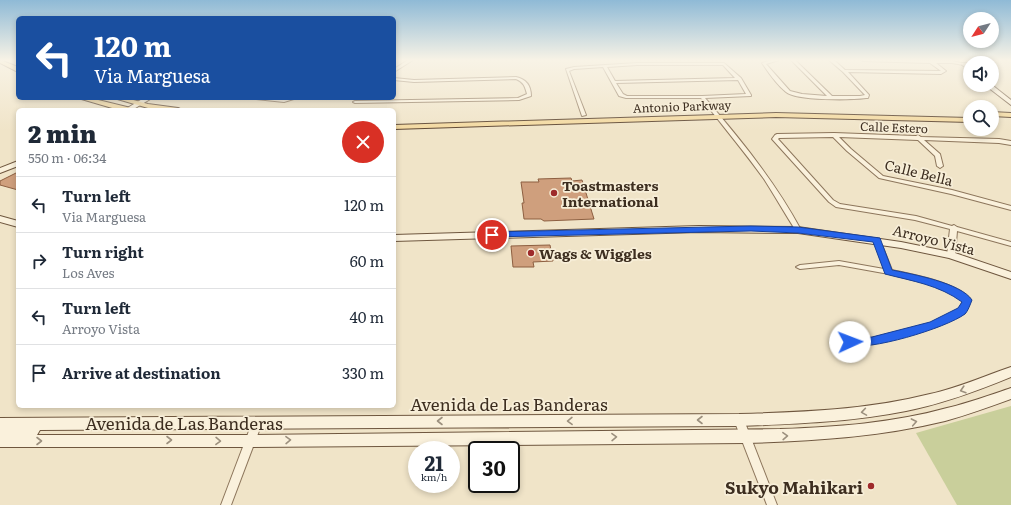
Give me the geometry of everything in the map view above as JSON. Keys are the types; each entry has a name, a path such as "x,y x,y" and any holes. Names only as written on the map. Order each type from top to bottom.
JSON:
{"main road":[{"path":"999,88 1011,95"},
{"path":"997,92 1011,103"},
{"path":"87,100 118,108"},
{"path":"125,100 165,108"},
{"path":"140,104 146,100"},
{"path":"131,108 152,100"},
{"path":"92,102 94,106 98,108"},
{"name":"Antonio Parkway","path":"396,127 828,109 963,113"},
{"name":"Antonio Parkway","path":"396,120 584,115 716,114 963,120"},
{"path":"999,114 1011,115"},
{"path":"999,120 1011,121"},
{"path":"0,163 16,157"},
{"path":"0,171 16,164"},
{"path":"0,219 16,223"},
{"name":"Arroyo Vista","path":"396,238 699,229 798,230 877,240 950,255 1011,276"},
{"name":"Avenida de Las Banderas","path":"0,424 739,420 810,418 845,415 930,400 979,385 1011,372"},
{"name":"Avenida de Las Banderas","path":"0,441 249,441 746,437 820,435 857,432 946,415 1011,393"},
{"path":"0,431 43,429 58,424"}],"street":[{"path":"355,102 519,99 529,95 525,84"},
{"path":"572,84 584,115"},
{"path":"615,84 621,95 626,98 702,97 749,94 742,84"},
{"path":"781,84 788,92 795,95 866,97 867,95 856,84"},
{"path":"817,84 830,97"},
{"path":"702,97 770,182 786,206 798,230"},
{"path":"275,100 287,100"},
{"name":"Calle Estero","path":"954,228 903,216 838,206 831,201 775,138 777,136 834,135 918,137 999,141 1011,143"},
{"name":"Calle Bella","path":"834,135 881,177 952,192 1011,208"},
{"path":"918,137 938,155 940,166"},
{"path":"950,255 954,228 1011,244"},
{"path":"877,240 888,272"},
{"path":"800,267 839,263 888,272 931,282 954,291 967,300 962,311 933,326 872,342 850,342"},
{"path":"739,420 772,505"},
{"path":"226,505 257,423"}],"green space":[{"path":"1011,406 1011,505 957,505 916,433"}],"building":[{"path":"16,173 16,189 0,185 0,181"},
{"name":"Toastmasters International","path":"571,178 572,181 582,180 594,219 544,221 541,219 524,219 522,203 524,203 521,182 539,182 538,179"},
{"name":"Wags & Wiggles","path":"550,245 553,261 533,262 534,267 513,267 511,246"}],"place":[{"name":"Toastmasters International","path":"554,193"},
{"name":"Wags & Wiggles","path":"531,253"},
{"name":"Sukyo Mahikari","path":"871,486"}],"route":[{"path":"492,235 751,228 798,230 877,240 888,272 931,282 954,291 967,300 962,311 933,326 872,342 850,342"}]}
